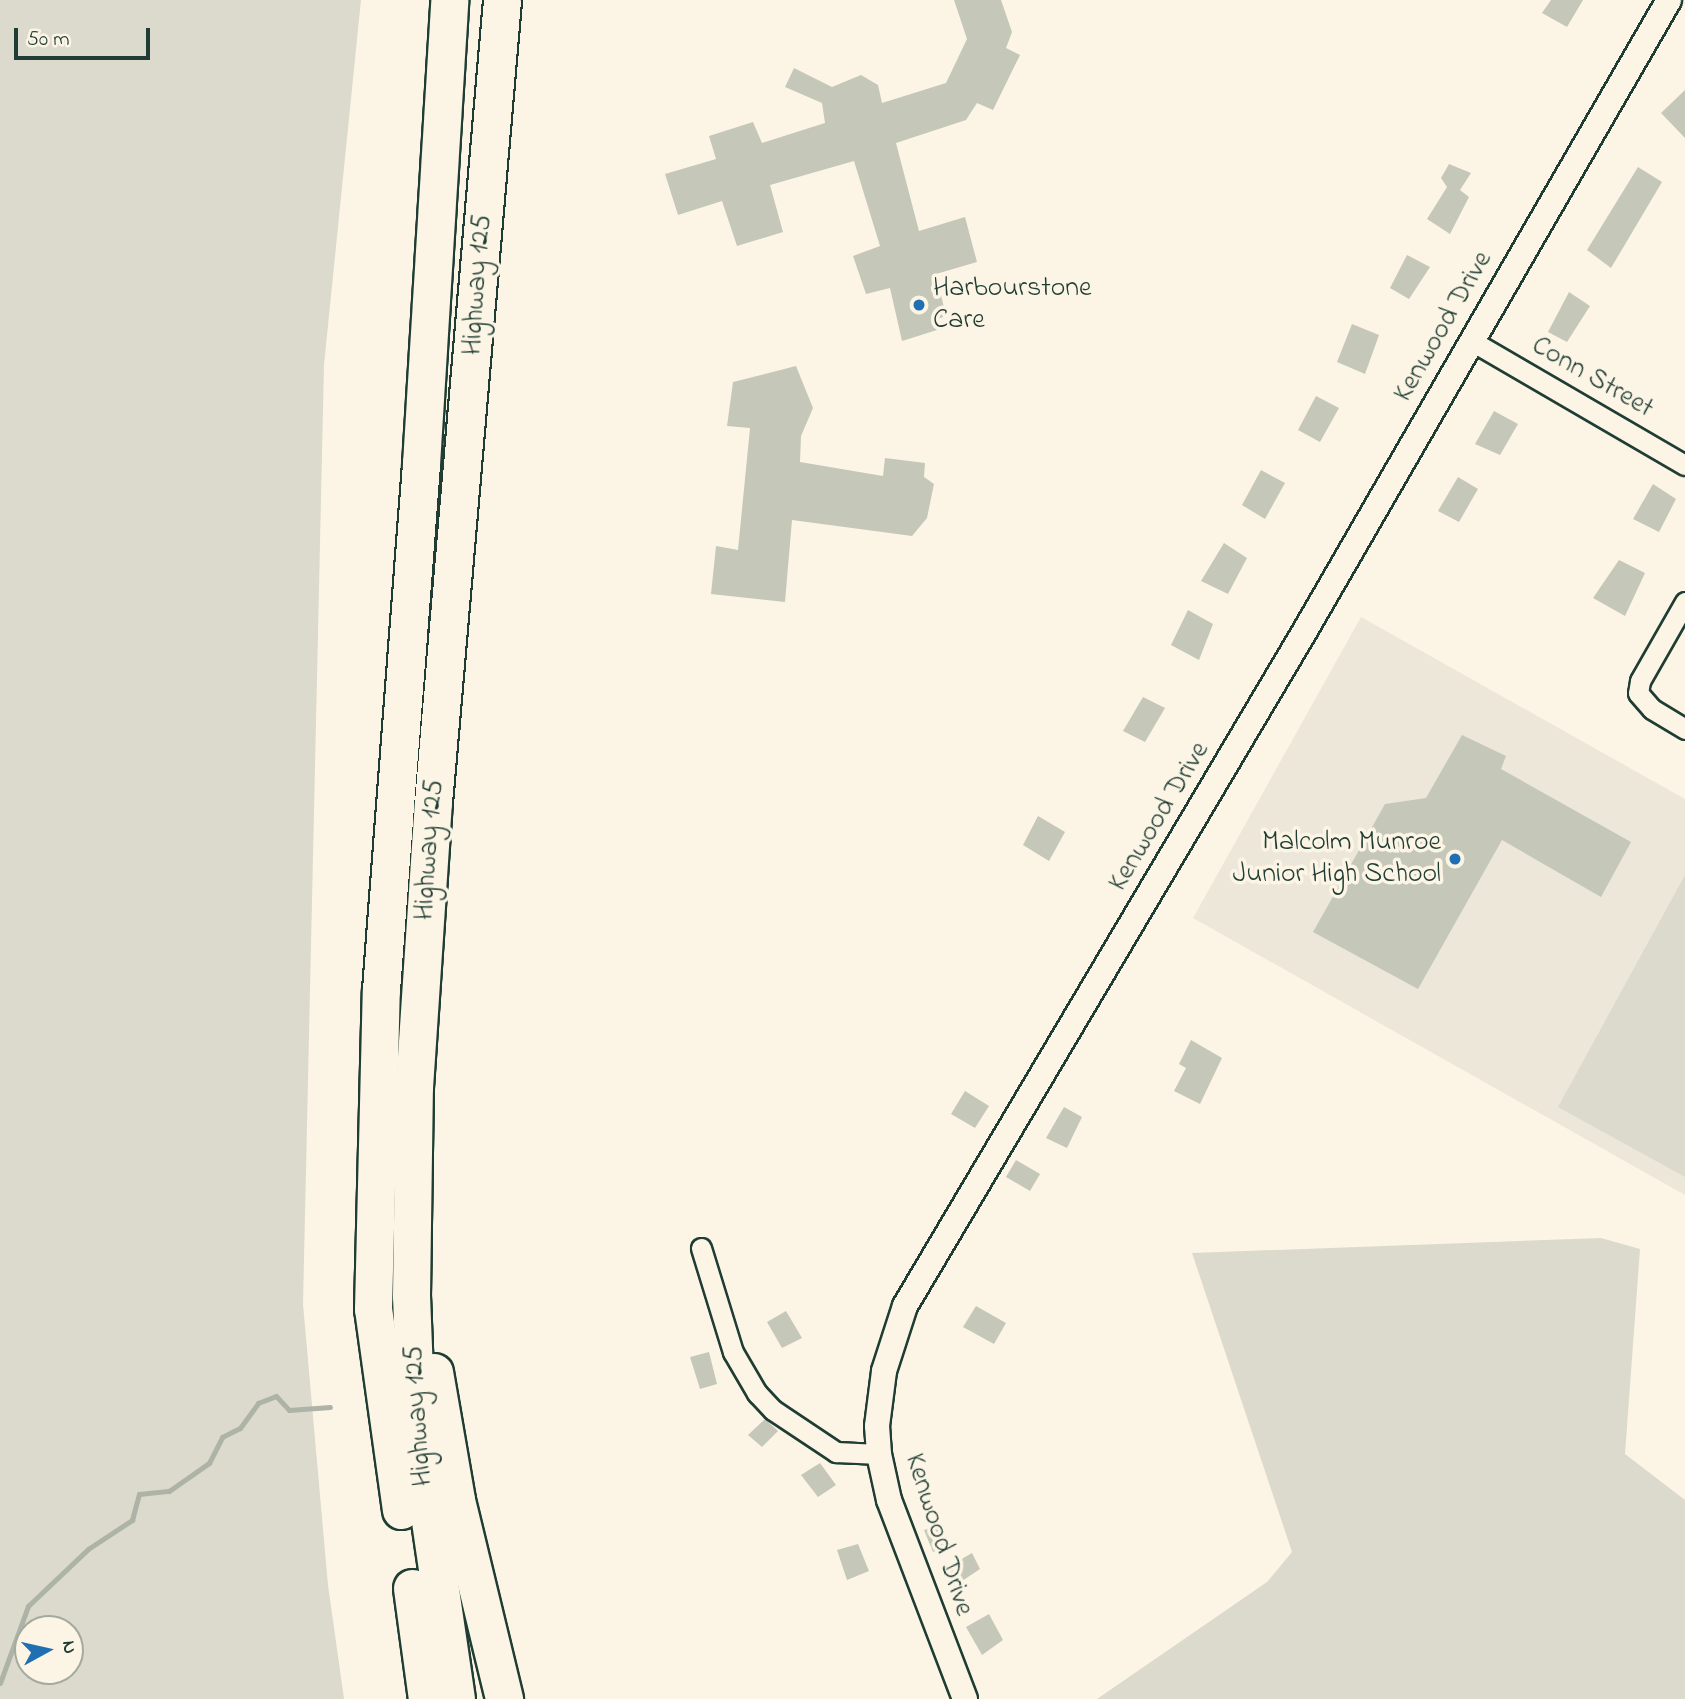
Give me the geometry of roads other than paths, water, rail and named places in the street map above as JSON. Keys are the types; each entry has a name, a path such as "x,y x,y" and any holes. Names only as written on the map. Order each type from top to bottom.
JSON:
{"highway":[{"name":"Highway 125","path":"427,1699 373,1309 385,913 421,464 449,0"},
{"name":"Highway 125","path":"456,1699 416,1425 411,1296 414,1087 433,802 502,0"},
{"path":"414,1087 437,1394 469,1562 504,1699"}],"street":[{"name":"Kenwood Drive","path":"965,1699 889,1500 879,1454 879,1399 905,1306 1292,652 1668,0"},
{"name":"Conn Street","path":"1471,340 1685,465"},
{"path":"1685,602 1640,681 1640,700 1685,729"},
{"path":"701,1248 733,1352 757,1393 773,1410 836,1452 879,1454"}],"waterway":[{"path":"0,1683 28,1606 88,1549 132,1520 139,1494 169,1491 209,1463 222,1437 240,1428 258,1403 276,1396 289,1410 330,1407"}],"place":[{"name":"Harbourstone Care","path":"919,305"},
{"name":"Malcolm Munroe Junior High School","path":"1455,859"}]}
